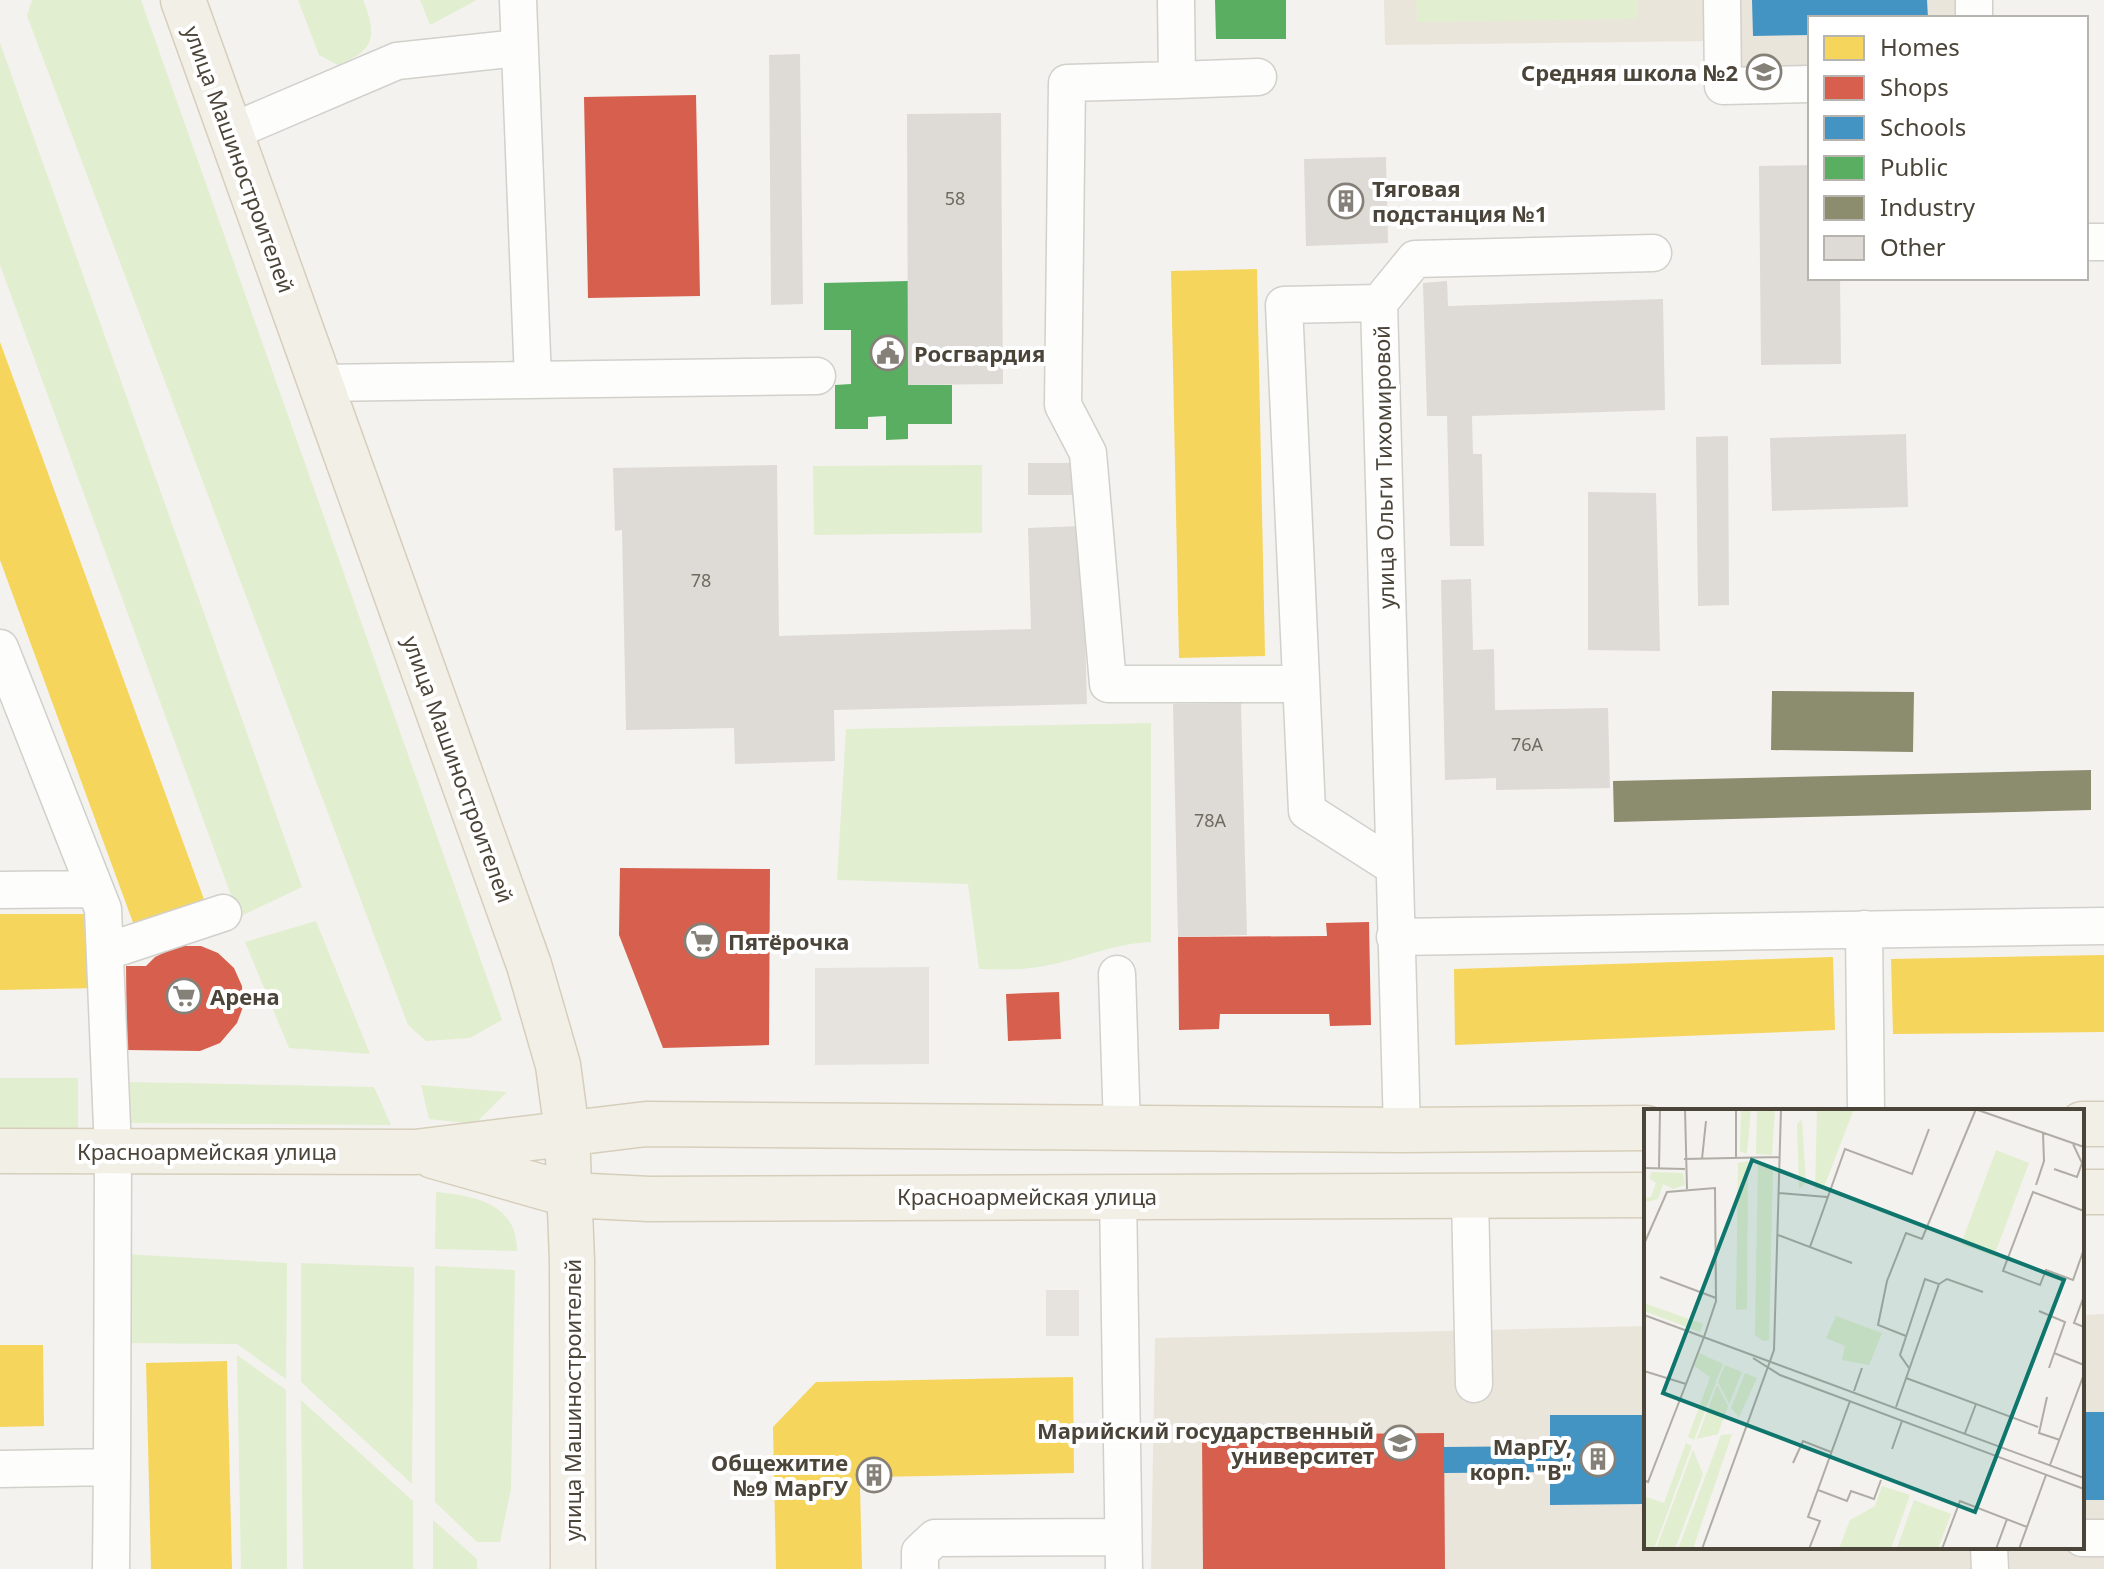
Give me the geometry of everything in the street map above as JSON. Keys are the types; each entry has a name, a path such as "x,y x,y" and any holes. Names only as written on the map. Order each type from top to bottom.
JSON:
{"main road":[{"name":"улица Машиностроителей","path":"183,0 529,965 558,1065 567,1132 570,1195 573,1569"},
{"name":"Красноармейская улица","path":"0,1151 415,1152 646,1124 1402,1130 1644,1128"},
{"name":"Красноармейская улица","path":"415,1152 570,1195 649,1199 1644,1195"}],"lane":[{"path":"518,0 533,380"},
{"path":"1176,0 1177,80"},
{"path":"1722,0 1723,86 1808,84"},
{"path":"231,132 397,61 519,48"},
{"path":"1258,77 1067,83 1063,405 1088,453 1108,684 1301,684"},
{"path":"1379,303 1415,259 1653,253"},
{"name":"улица Ольги Тихомировой","path":"1393,866 1307,811 1284,305 1379,303 1402,1130"},
{"path":"320,383 817,376"},
{"path":"0,648 103,909 113,1151 111,1569"},
{"path":"0,890 95,889"},
{"path":"105,952 223,913"},
{"path":"1395,937 2104,926"},
{"path":"1864,929 1866,1109"},
{"path":"1117,974 1122,1127"},
{"path":"920,1569 920,1552 935,1538 1124,1553 1118,1195"},
{"path":"1470,1196 1474,1384"},
{"path":"0,1469 112,1467"},
{"path":"1989,1549 1990,1569"}],"shaded area":[{"name":"Средняя школа №2","path":"1384,0 1987,0 1987,16 1808,16 1808,98 1719,99 1718,41 1385,45"},
{"path":"929,967 929,1064 815,1065 815,968"},
{"path":"1046,1290 1079,1290 1079,1336 1046,1336"},
{"name":"Марийский государственный университет","path":"2104,1314 2104,1569 1151,1569 1155,1338 1644,1326 1644,1549 2084,1549 2084,1315"}],"green space":[{"path":"32,0 141,0 502,1020 470,1038 426,1041 408,1025 27,16"},
{"path":"298,0 363,0 371,33 366,48 338,65 319,55"},
{"path":"420,0 477,0 430,25"},
{"path":"1416,0 1638,0 1638,19 1417,22"},
{"path":"0,43 302,887 239,917 0,265"},
{"path":"982,465 982,533 814,535 813,466"},
{"path":"1151,723 1151,942 1035,967 979,969 968,884 837,880 846,729"},
{"path":"316,921 370,1054 289,1048 245,942"},
{"path":"0,1078 78,1078 78,1129 0,1129"},
{"path":"128,1082 374,1087 391,1125 130,1123"},
{"path":"421,1085 507,1092 475,1124 429,1119"},
{"path":"436,1192 479,1200 502,1212 515,1235 517,1251 435,1249"},
{"path":"122,1254 287,1263 286,1379 237,1344 122,1343"},
{"path":"301,1263 414,1267 412,1484 301,1382"},
{"path":"435,1266 515,1270 511,1489 500,1542 477,1542 435,1502"},
{"path":"237,1355 286,1390 287,1569 241,1569"},
{"path":"301,1400 413,1501 413,1569 303,1569"},
{"path":"433,1520 477,1559 477,1569 433,1569"}],"building: Homes":[{"path":"1257,269 1265,656 1179,658 1171,271"},
{"path":"0,342 205,902 135,928 0,560"},
{"path":"0,914 93,914 96,988 0,990"},
{"path":"2104,955 2104,1032 1893,1034 1891,959"},
{"path":"1833,957 1835,1030 1455,1045 1454,969"},
{"path":"0,1345 43,1345 44,1426 0,1427"},
{"path":"227,1361 232,1569 151,1569 146,1363"},
{"name":"Общежитие №9 МарГУ","path":"1073,1377 1074,1473 875,1477 860,1486 862,1569 776,1569 773,1427 816,1382"}],"building: Shops":[{"path":"696,95 700,296 588,298 584,97"},
{"path":"620,868 770,869 769,1045 663,1048 619,935"},
{"path":"1369,922 1371,1025 1330,1026 1329,1014 1220,1014 1219,1029 1179,1030 1178,937 1327,936 1326,923"},
{"name":"Арена","path":"178,946 201,946 218,953 234,968 242,986 243,1007 237,1023 220,1043 200,1051 127,1050 126,966 146,966 155,957"},
{"path":"1059,992 1061,1039 1008,1041 1006,994"},
{"path":"1444,1433 1445,1569 1203,1569 1202,1435"}],"building: Schools":[{"path":"1752,0 1927,0 1928,16 1808,16 1808,35 1753,36"},
{"path":"2084,1412 2104,1412 2104,1500 2084,1500"},
{"name":"МарГУ, корп. \"В\"","path":"1550,1415 1644,1415 1644,1504 1550,1505 1550,1472 1444,1473 1444,1447 1550,1446"}],"building: Public":[{"path":"1215,0 1286,0 1286,39 1216,39"},
{"path":"908,281 908,385 952,385 952,424 908,424 908,439 886,440 886,416 868,417 868,429 835,429 835,385 851,384 851,330 824,330 824,283"}],"building: Industry":[{"path":"1772,691 1914,692 1913,752 1771,750"},
{"path":"2091,770 2091,810 1614,822 1613,781"}],"building: Other":[{"path":"800,54 803,304 771,305 769,55"},
{"path":"1001,113 1003,384 908,385 907,114"},
{"name":"Тяговая подстанция №1","path":"1386,157 1388,243 1306,246 1304,159"},
{"path":"1808,165 1808,280 1840,280 1841,364 1761,365 1759,166"},
{"path":"1447,281 1448,306 1663,299 1665,410 1472,416 1473,454 1482,454 1484,546 1450,546 1447,416 1427,416 1423,283"},
{"path":"1906,434 1908,507 1772,511 1770,438"},
{"path":"1728,436 1729,605 1698,606 1696,437"},
{"path":"1028,463 1074,463 1074,495 1028,495"},
{"path":"777,465 779,636 1031,629 1028,528 1082,526 1087,704 834,710 835,761 735,764 734,728 626,730 622,530 615,531 613,468"},
{"path":"1588,492 1656,493 1660,651 1588,650"},
{"path":"1471,579 1473,650 1494,649 1495,710 1608,708 1610,788 1496,790 1496,778 1445,780 1441,580"},
{"path":"1241,703 1247,935 1178,937 1173,704"}],"place":[{"name":"Средняя школа №2","path":"1764,72"},
{"name":"Тяговая подстанция №1","path":"1346,201"},
{"name":"Росгвардия","path":"888,353"},
{"name":"Пятёрочка","path":"702,941"},
{"name":"Арена","path":"184,996"},
{"name":"Марийский государственный университет","path":"1400,1443"},
{"name":"МарГУ, корп. \"В\"","path":"1598,1459"},
{"name":"Общежитие №9 МарГУ","path":"874,1475"}]}
